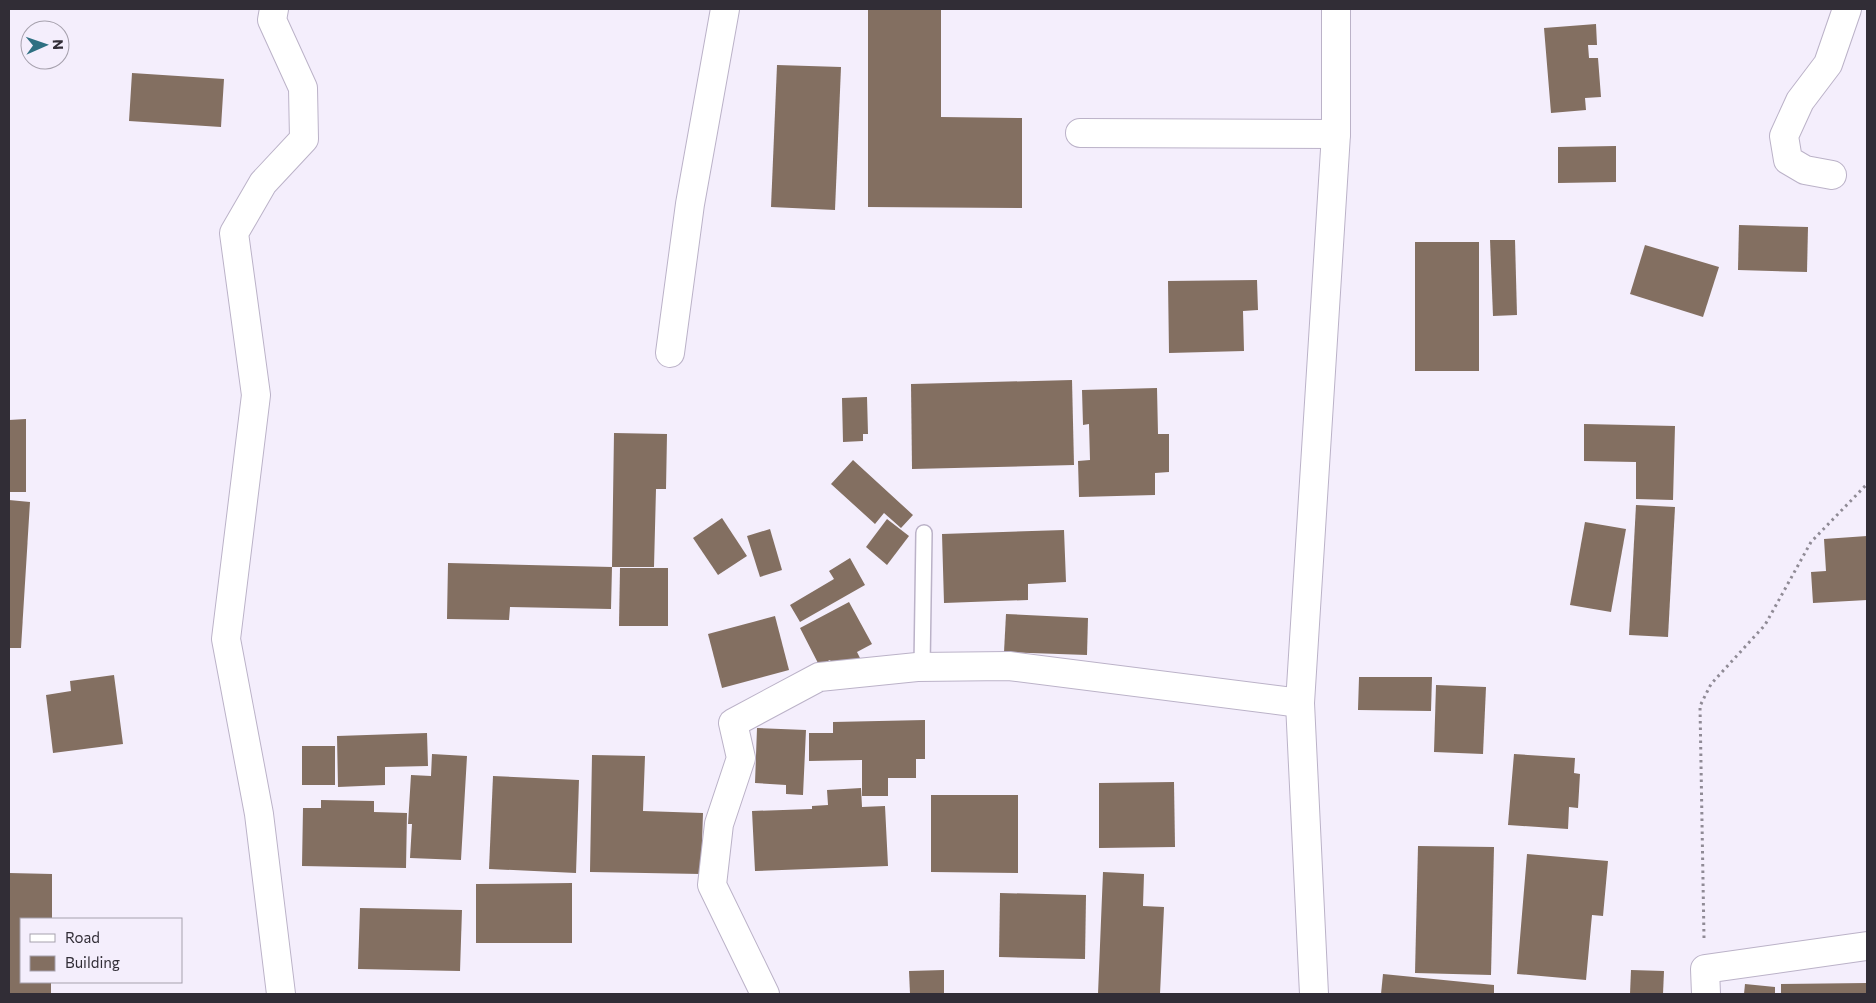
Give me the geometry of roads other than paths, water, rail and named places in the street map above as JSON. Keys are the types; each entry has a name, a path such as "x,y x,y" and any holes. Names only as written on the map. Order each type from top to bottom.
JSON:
{"street":[{"path":"274,9 272,20 303,88 304,139 263,183 234,233 256,395 226,639 259,814 282,994"},
{"path":"670,353 690,204 725,9"},
{"path":"1314,994 1300,703 1336,134 1336,9"},
{"path":"1832,175 1805,170 1788,160 1784,136 1800,101 1828,64 1847,9"},
{"path":"1080,133 1336,134"},
{"path":"765,994 712,885 718,824 741,758 733,723 819,677 922,667 1009,666 1300,703"},
{"path":"1705,982 1867,946"}],"lane":[{"path":"922,667 924,533"}]}
